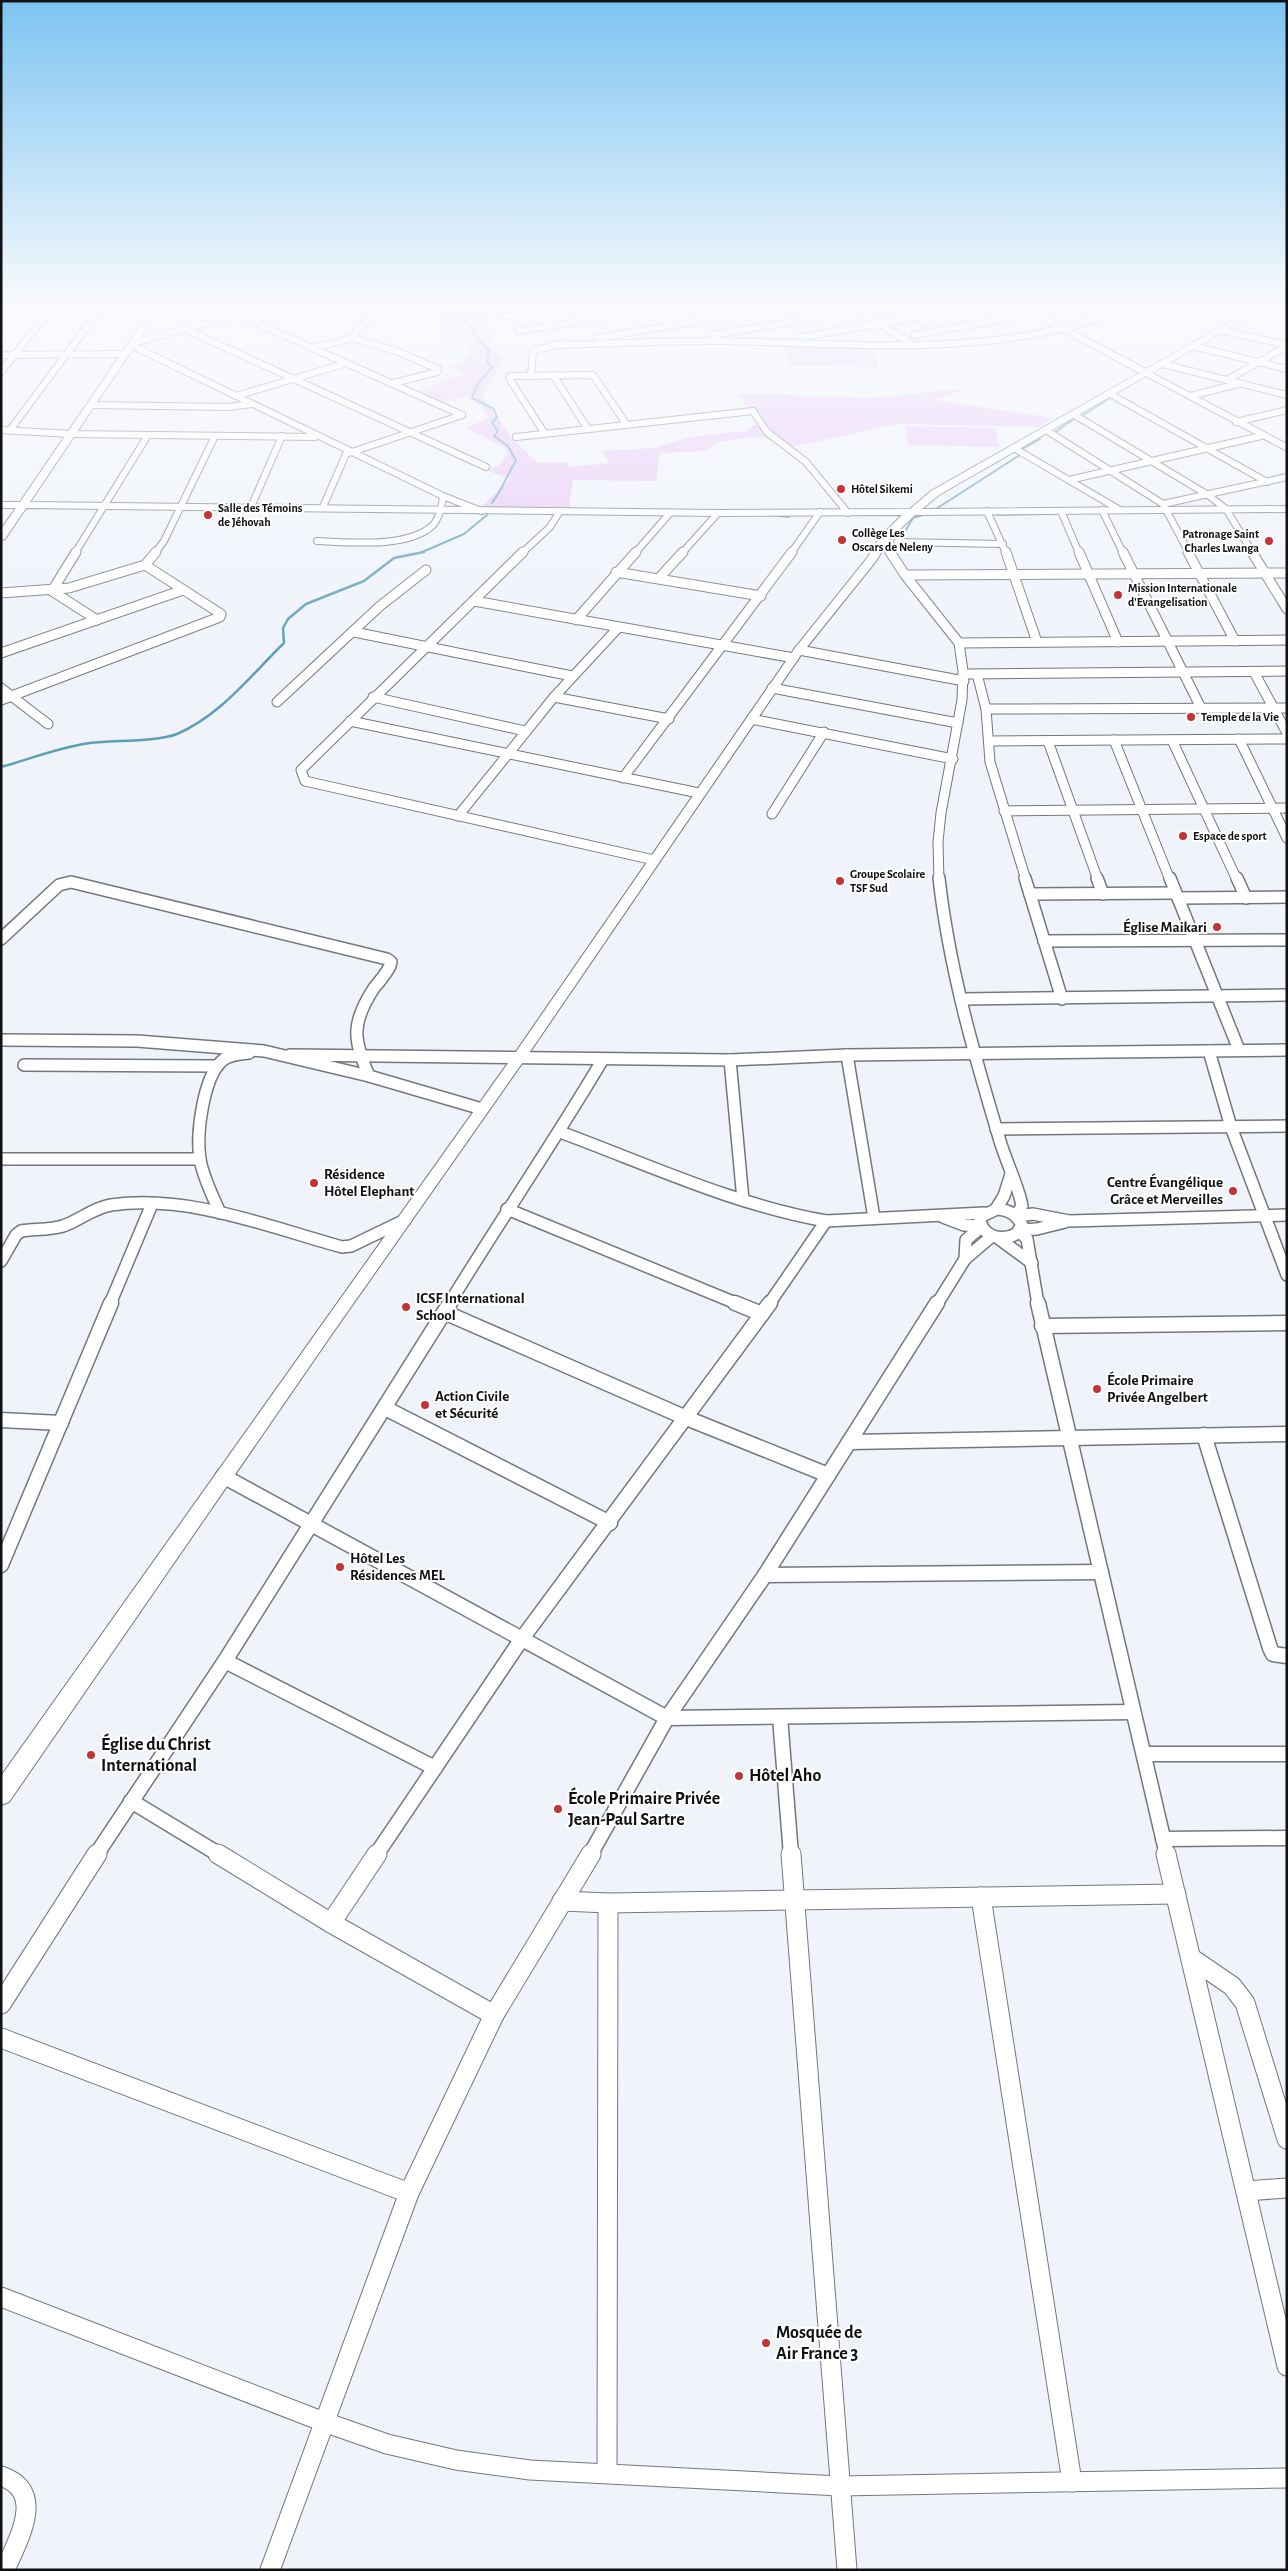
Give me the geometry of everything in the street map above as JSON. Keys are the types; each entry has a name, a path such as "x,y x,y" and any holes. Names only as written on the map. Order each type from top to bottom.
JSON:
{"street":[{"path":"10,430 17,421"},
{"path":"1,537 25,505 80,421"},
{"path":"287,421 443,496 481,511"},
{"path":"386,421 486,467"},
{"path":"323,508 343,457 352,452 447,421"},
{"path":"537,421 545,434"},
{"path":"583,421 588,429"},
{"path":"624,421 627,425"},
{"path":"516,437 663,421"},
{"path":"760,421 767,432 806,462 848,512"},
{"path":"3,1790 518,1059 796,654 872,559 902,534 902,518 913,512 935,493 1061,421"},
{"path":"1085,421 1208,495 1226,509 1287,609"},
{"path":"1158,421 1267,482"},
{"path":"1236,422 1240,421"},
{"path":"1236,422 1287,448"},
{"path":"1,430 71,434 320,437"},
{"path":"1046,430 1111,470 1165,507 1235,641"},
{"path":"52,591 148,435"},
{"path":"1,593 52,591 89,583 145,565 164,541 179,505 216,436"},
{"path":"250,507 282,436"},
{"path":"1069,480 1261,436"},
{"path":"1014,448 1120,510"},
{"path":"1165,507 1287,477"},
{"path":"317,541 394,541 431,527 441,510 443,496"},
{"path":"1,505 179,505 481,511 718,513 1120,510 1165,507 1287,509"},
{"path":"1061,510 1118,642"},
{"path":"1102,510 1132,574 1169,641 1201,708"},
{"path":"560,511 553,525 514,559 474,601 373,697 301,770 301,775 306,782 654,860"},
{"path":"988,511 1003,544 1037,642"},
{"path":"576,620 670,512"},
{"path":"623,778 724,646 820,512"},
{"path":"659,578 718,513"},
{"path":"890,543 1003,544"},
{"path":"890,543 906,576 959,642 964,677 953,759 937,841 938,870 946,928 975,1053 996,1129 1011,1174 1020,1191 1022,1206 1017,1216"},
{"path":"1,700 219,619 221,614 145,565"},
{"path":"278,702 380,606 426,570"},
{"path":"616,572 761,596"},
{"path":"906,576 1287,573"},
{"path":"1,653 184,590"},
{"path":"52,591 97,620"},
{"path":"474,601 724,646 964,677 977,674 1287,671"},
{"path":"458,816 525,731 572,676 618,628"},
{"path":"354,632 572,676"},
{"path":"959,642 1287,640"},
{"path":"1254,672 1287,733"},
{"path":"977,674 986,709 990,741 990,762 1062,999"},
{"path":"1,688 48,724"},
{"path":"772,688 958,723"},
{"path":"373,697 525,731"},
{"path":"554,697 669,720"},
{"path":"986,709 1287,708"},
{"path":"751,719 953,759"},
{"path":"350,721 699,794"},
{"path":"772,814 824,732"},
{"path":"1239,739 1287,838"},
{"path":"990,741 1287,739"},
{"path":"1114,740 1238,1050"},
{"path":"1172,740 1246,898"},
{"path":"1048,741 1103,894"},
{"path":"1004,811 1287,808"},
{"path":"1,939 59,885 71,882 387,959 391,962 390,968 372,991 354,1025 359,1054 369,1076"},
{"path":"1030,894 1287,897"},
{"path":"1044,941 1287,940"},
{"path":"962,999 1287,995"},
{"path":"1,1040 137,1041 264,1051 290,1055 369,1076 482,1109"},
{"path":"290,1055 359,1054 518,1059 730,1060 847,1055 1287,1050"},
{"path":"220,1213 200,1159 198,1134 201,1115 217,1066 224,1059 230,1057 264,1051"},
{"path":"1209,1051 1231,1126 1287,1275"},
{"path":"847,1055 874,1218"},
{"path":"1,2004 131,1801 225,1661 310,1523 385,1408 506,1209 560,1132 603,1059"},
{"path":"730,1060 742,1200"},
{"path":"24,1065 217,1066"},
{"path":"996,1129 1287,1126"},
{"path":"560,1132 742,1200 803,1217 826,1221 984,1213 996,1209 1004,1209 1017,1216 1022,1225 1020,1231"},
{"path":"1,1159 200,1159"},
{"path":"996,1209 1004,1196 1011,1174"},
{"path":"1,1565 152,1204"},
{"path":"1,1261 16,1234 21,1231 62,1226 98,1208 113,1205 171,1204 220,1213 342,1247 351,1246 405,1220"},
{"path":"506,1209 762,1314"},
{"path":"981,1226 980,1217 984,1213"},
{"path":"1017,1216 1033,1214 1069,1221 1287,1215"},
{"path":"938,1215 964,1224 981,1226 1032,1263"},
{"path":"331,1923 521,1640 610,1523 684,1417 762,1314 826,1221"},
{"path":"270,2570 409,2193 494,2015 612,1819 667,1718 765,1575 965,1259 995,1237 1012,1237 1020,1231 1069,1221"},
{"path":"965,1259 966,1240 981,1226"},
{"path":"1020,1231 1027,1239 1042,1326 1287,2366"},
{"path":"444,1312 684,1417 828,1475"},
{"path":"1042,1326 1287,1323"},
{"path":"385,1408 610,1523"},
{"path":"1,1420 61,1423"},
{"path":"849,1442 1287,1434"},
{"path":"1204,1435 1270,1648 1273,1654 1287,1656"},
{"path":"223,1476 667,1718 1133,1712"},
{"path":"765,1575 1101,1572"},
{"path":"225,1661 435,1768"},
{"path":"780,1717 847,2570"},
{"path":"1144,1754 1287,1754"},
{"path":"131,1801 331,1923 494,2015"},
{"path":"1163,1839 1287,1838"},
{"path":"562,1901 608,1903 1176,1894"},
{"path":"981,1898 1072,2482"},
{"path":"607,2473 608,1903"},
{"path":"1191,1958 1232,1986 1245,2003 1287,2139"},
{"path":"1,2038 409,2193"},
{"path":"1246,2190 1287,2188"},
{"path":"1,2297 324,2422 388,2444 456,2460 530,2470 840,2486 1287,2478"},
{"path":"1,2476 17,2482 25,2492 27,2505 23,2523 4,2570"}],"shaded area":[{"path":"482,421 500,421 512,439 538,463 566,462 570,467 609,463 602,451 654,448 689,437 746,431 760,421 1048,421 1039,427 897,424 787,448 761,436 719,442 706,451 660,453 656,481 573,480 569,507 481,507 510,479 486,470 498,466 508,454 506,448 466,428"},
{"path":"906,426 995,428 999,447 908,445"}],"waterway":[{"path":"492,503 516,461 508,446 494,436 498,431 492,423 494,421"},
{"path":"1054,433 1071,421"},
{"path":"1021,450 1040,439"},
{"path":"936,509 1026,451"},
{"path":"997,515 1040,514"},
{"path":"421,553 464,534 487,515"},
{"path":"771,515 789,517"},
{"path":"912,518 923,515"},
{"path":"898,543 913,518"},
{"path":"1,767 79,745 168,737 193,726 235,693 284,643 283,628 288,619 306,604 364,581 394,558 421,553"}],"place":[{"name":"Hôtel Sikemi","path":"841,489"},
{"name":"Salle des Témoins de Jéhovah","path":"208,515"},
{"name":"Collège Les Oscars de Neleny","path":"842,540"},
{"name":"Patronage Saint Charles Lwanga","path":"1269,541"},
{"name":"Mission Internationale d'Evangelisation","path":"1118,595"},
{"name":"Temple de la Vie","path":"1191,717"},
{"name":"Espace de sport","path":"1183,836"},
{"name":"Groupe Scolaire TSF Sud","path":"840,881"},
{"name":"Église Maikari","path":"1217,927"},
{"name":"Résidence Hôtel Elephant","path":"314,1183"},
{"name":"Centre Évangélique Grâce et Merveilles","path":"1233,1191"},
{"name":"ICSF International School","path":"406,1307"},
{"name":"École Primaire Privée Angelbert","path":"1097,1389"},
{"name":"Action Civile et Sécurité","path":"425,1405"},
{"name":"Hôtel Les Résidences MEL","path":"340,1567"},
{"name":"Église du Christ International","path":"91,1755"},
{"name":"Hôtel Aho","path":"739,1776"},
{"name":"École Primaire Privée Jean-Paul Sartre","path":"558,1809"},
{"name":"Mosquée de Air France 3","path":"766,2343"}]}
